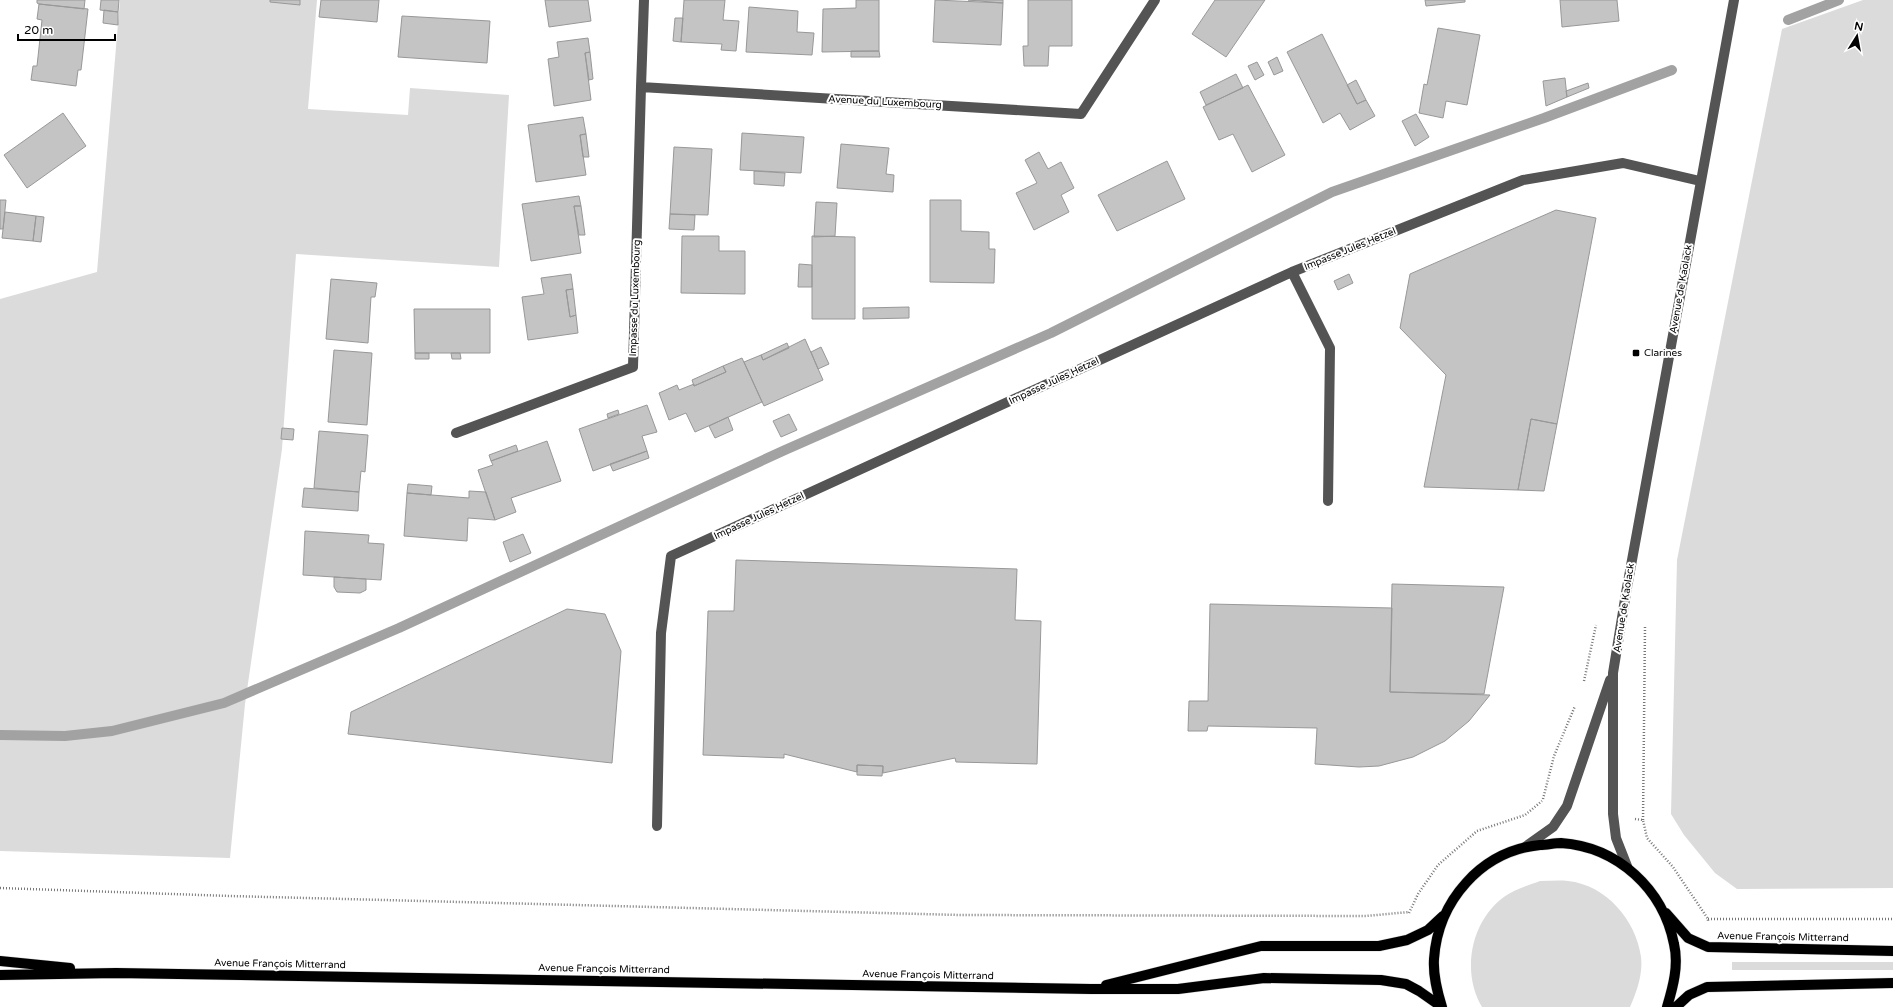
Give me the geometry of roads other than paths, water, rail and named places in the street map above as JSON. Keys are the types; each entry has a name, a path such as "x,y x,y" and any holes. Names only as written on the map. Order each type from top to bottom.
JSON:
{"main road":[{"path":"1442,1007 1435,984 1434,961 1437,937 1444,914 1455,896 1469,879 1486,865 1505,854 1525,847 1560,843 1595,850 1627,866 1648,886 1664,910 1675,946 1675,982 1667,1007"},
{"name":"Avenue François Mitterrand","path":"1664,910 1688,938 1708,947 1893,951"},
{"name":"Avenue François Mitterrand","path":"1091,989 1261,946 1379,946 1407,940 1428,930 1444,914"},
{"name":"Avenue François Mitterrand","path":"0,961 116,973"},
{"name":"Avenue François Mitterrand","path":"0,975 116,973 1091,989 1178,989 1264,978 1381,980 1406,984 1442,1007"},
{"path":"1676,1007 1689,995 1707,988 1893,983"}],"street":[{"path":"641,87 644,0"},
{"name":"Avenue du Luxembourg","path":"641,87 1081,114 1155,0"},
{"name":"Avenue de Kaolack","path":"1525,847 1553,827 1567,806 1613,673 1700,181 1734,0"},
{"name":"Impasse du Luxembourg","path":"456,433 633,367 641,87"},
{"name":"Impasse Jules Hetzel","path":"657,826 661,633 671,556 1292,272 1522,180 1623,163 1700,181"},
{"path":"1292,272 1330,348 1328,501"},
{"name":"Avenue de Kaolack","path":"1613,673 1613,814 1616,838 1627,866"}],"waterway":[{"path":"1788,20 1839,0"},
{"path":"0,735 65,736 112,731 224,703 399,628 785,450 1051,333 1332,192 1544,118 1672,70"}],"place":[{"name":"Clarines","path":"1636,353"}]}
